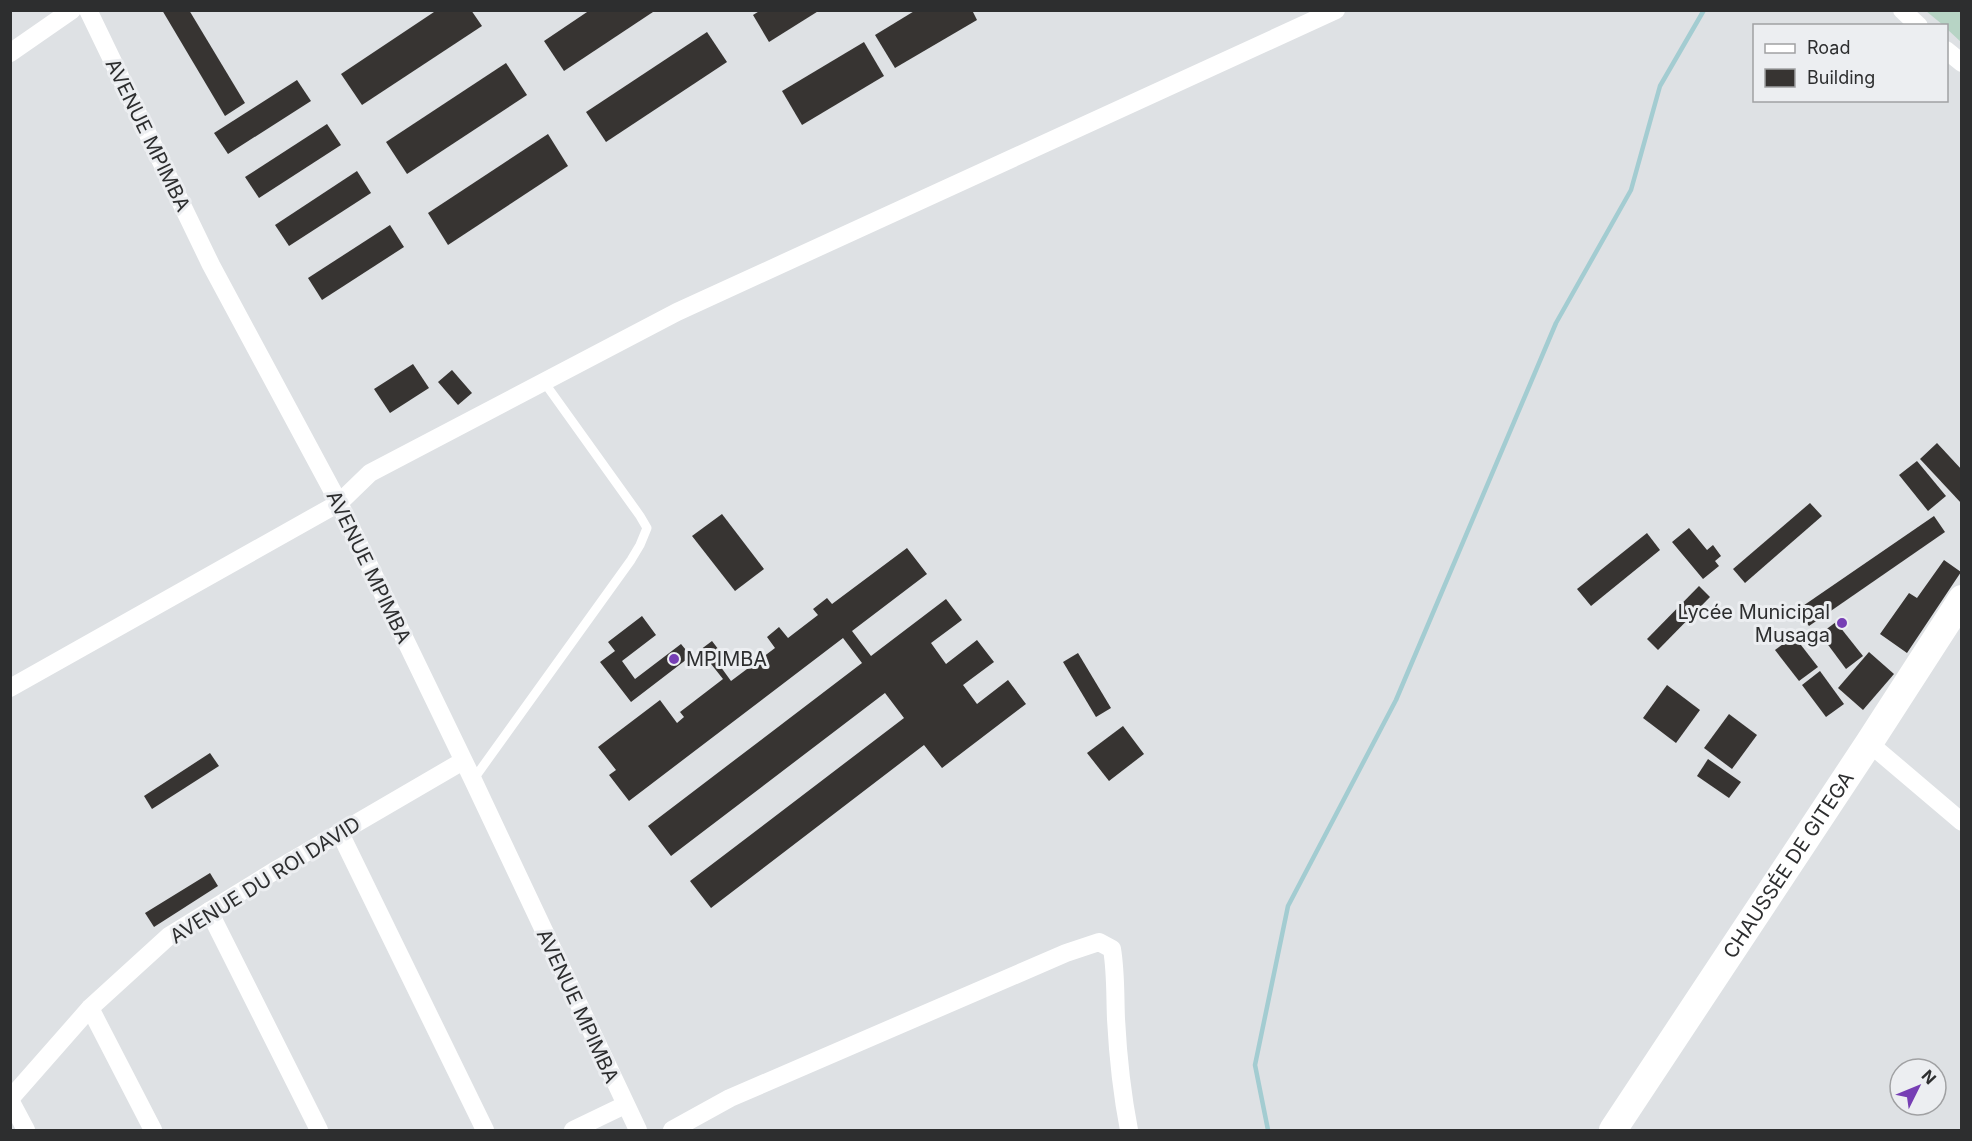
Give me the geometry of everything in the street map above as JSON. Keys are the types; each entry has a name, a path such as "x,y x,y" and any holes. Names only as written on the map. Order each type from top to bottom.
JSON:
{"main road":[{"name":"CHAUSSÉE DE GITEGA","path":"1613,1131 1962,599"}],"street":[{"path":"10,53 72,10"},
{"name":"AVENUE MPIMBA","path":"88,10 211,265 339,503 473,780 638,1131"},
{"path":"10,687 339,503 370,473 676,312 1336,10"},
{"path":"1902,10 1917,24"},
{"path":"1948,51 1962,63"},
{"path":"1869,744 1962,822"},
{"name":"AVENUE DU ROI DAVID","path":"10,1100 90,1008 169,936 340,832 463,762"},
{"path":"340,832 484,1131"},
{"path":"209,911 319,1131"},
{"path":"672,1131 730,1098 1066,952 1099,942 1112,949 1115,966 1122,1093 1129,1131"},
{"path":"90,1008 153,1131"},
{"path":"10,1100 26,1131"},
{"path":"573,1131 625,1105"}],"lane":[{"path":"473,780 632,560 646,528 640,516 544,382"}],"green space":[{"path":"1926,11 1961,11 1961,42 1948,30 1948,24 1942,24"}],"building":[{"path":"162,10 189,10 245,103 225,116"},
{"path":"437,10 471,10 482,26 362,105 341,74"},
{"path":"590,10 656,10 564,71 544,41"},
{"path":"761,10 820,10 769,42 753,15"},
{"path":"916,10 972,10 977,20 895,68 875,35"},
{"path":"707,32 727,62 606,142 586,112"},
{"path":"864,42 884,76 802,125 782,91"},
{"path":"506,63 527,95 407,174 386,142"},
{"path":"297,80 311,101 228,154 214,133"},
{"path":"327,124 341,145 259,198 245,177"},
{"path":"548,134 568,166 448,245 428,213"},
{"path":"357,171 371,193 289,246 275,225"},
{"path":"390,225 404,247 322,300 308,278"},
{"path":"413,364 429,388 390,413 374,389"},
{"path":"452,370 472,393 458,405 438,382"},
{"path":"1937,443 1962,470 1962,504 1920,459"},
{"path":"1917,461 1946,496 1928,511 1899,475"},
{"path":"1810,503 1822,516 1745,583 1733,569"},
{"path":"722,514 764,569 735,591 692,536"},
{"path":"1934,516 1945,532 1809,626 1797,610"},
{"path":"1689,528 1707,550 1713,545 1721,556 1715,561 1719,566 1703,579 1672,542"},
{"path":"1647,533 1660,550 1591,606 1577,589"},
{"path":"907,548 927,574 852,631 871,656 946,599 962,620 931,643 946,664 977,640 994,662 963,685 977,704 1008,680 1026,704 942,768 924,745 711,908 690,881 904,718 885,693 671,856 648,826 862,663 843,638 629,801 609,775 616,770 598,747 660,700 677,723 684,717 680,712 723,679 700,650 712,641 722,654 715,659 731,681 775,648 767,637 779,627 788,638 818,615 813,609 827,598 832,604"},
{"path":"1944,560 1961,572 1907,653 1880,634 1909,593 1917,598"},
{"path":"1699,586 1710,597 1658,650 1647,639"},
{"name":"MPIMBA","path":"642,616 656,635 622,661 635,679 681,644 691,656 631,702 600,662 615,651 608,642"},
{"path":"1836,622 1863,656 1846,669 1820,634"},
{"path":"1794,636 1818,667 1799,681 1775,650"},
{"path":"1869,652 1894,674 1863,710 1838,688"},
{"path":"1078,653 1111,708 1096,717 1063,662"},
{"path":"1820,671 1844,704 1826,717 1802,685"},
{"path":"1667,685 1700,710 1676,743 1643,718"},
{"path":"1729,714 1757,735 1732,769 1704,748"},
{"path":"1123,726 1144,754 1109,781 1087,753"},
{"path":"210,753 219,766 152,809 144,796"},
{"path":"1708,759 1741,782 1729,798 1697,776"},
{"path":"210,873 218,886 154,927 145,913"}],"waterway":[{"path":"1268,1130 1255,1065 1288,906 1396,700 1556,323 1631,190 1660,86 1704,10"}],"place":[{"name":"Lycée Municipal Musaga","path":"1842,623"},
{"name":"MPIMBA","path":"674,659"}]}
